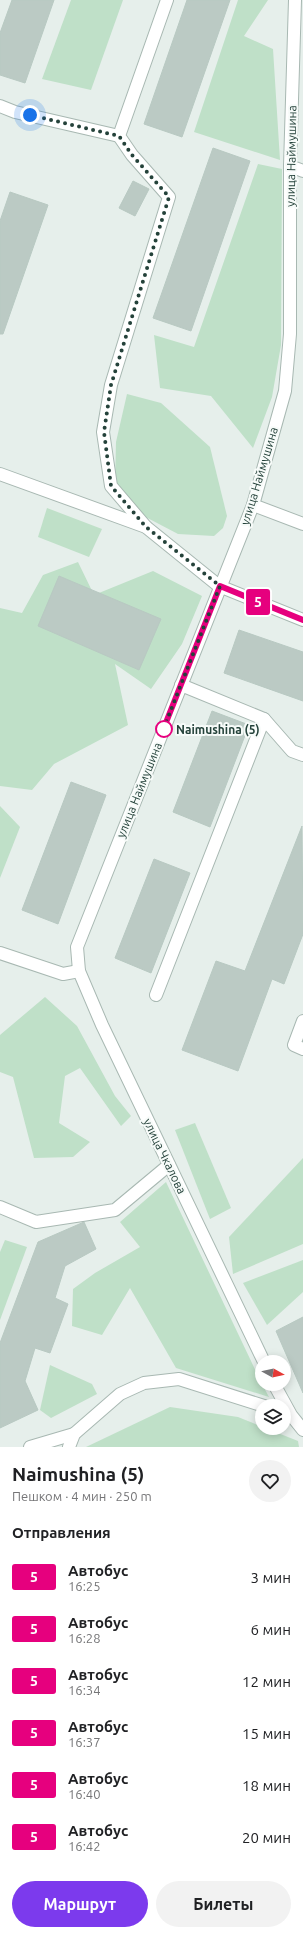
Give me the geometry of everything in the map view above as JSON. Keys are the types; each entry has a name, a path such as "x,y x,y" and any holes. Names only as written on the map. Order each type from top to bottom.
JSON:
{"street":[{"path":"119,136 167,0"},
{"name":"улица Наймушина","path":"77,947 253,505 284,391 290,334 290,166 295,0"},
{"path":"0,106 15,112 119,136 132,155 169,197 111,385 104,432 111,486 146,527 220,586 303,620"},
{"path":"290,166 303,171"},
{"path":"0,474 146,527"},
{"path":"253,505 303,524"},
{"path":"181,685 264,719 292,751 303,755"},
{"path":"156,995 264,719"},
{"name":"улица Чкалова","path":"77,947 79,971 102,1025 261,1355"},
{"path":"0,953 63,974 79,971"},
{"path":"303,1020 294,1045 303,1049"},
{"path":"0,1207 36,1222 115,1210 169,1165"},
{"path":"30,1447 74,1434 120,1394 144,1383 179,1379 255,1403"},
{"path":"291,1418 303,1430"},
{"path":"69,1447 74,1434"}],"green space":[{"path":"71,0 123,0 91,90 42,79"},
{"path":"238,0 268,0 244,36 273,49 280,160 194,132"},
{"path":"258,164 282,169 281,345 272,397 253,448 211,396 160,388 154,335 194,347"},
{"path":"127,394 161,403 210,447 227,516 223,528 214,536 178,534 138,513 115,484 116,442"},
{"path":"47,508 102,529 89,557 38,537"},
{"path":"78,562 94,595 153,571 202,596 182,644 151,689 115,664 128,725 54,764 32,790 0,786 0,608 22,613 43,575"},
{"path":"0,806 20,827 0,878"},
{"path":"45,997 77,1026 115,1096 131,1116 121,1126 80,1068 65,1076 59,1123 90,1142 73,1157 34,1158 13,1077 0,1072 0,1035"},
{"path":"195,1123 231,1208 210,1219 175,1130"},
{"path":"303,1158 303,1244 233,1274 229,1237"},
{"path":"166,1182 255,1369 255,1391 266,1391 269,1397 176,1368 130,1288 102,1335 72,1326 73,1289 95,1273 140,1247 120,1222"},
{"path":"5,1240 27,1247 0,1320 0,1252"},
{"path":"303,1260 303,1292 267,1325 243,1283"},
{"path":"50,1365 92,1384 97,1394 51,1418 40,1410"},
{"path":"170,1407 238,1417 255,1424 255,1435 283,1435 298,1441 299,1447 86,1447"}],"building":[{"path":"12,0 54,0 25,83 0,75 0,33"},
{"path":"187,0 230,0 182,137 144,124"},
{"path":"213,148 250,161 191,331 153,318"},
{"path":"133,181 149,189 135,216 119,208"},
{"path":"10,192 48,205 3,334 0,334 0,221"},
{"path":"59,576 161,619 139,670 38,626"},
{"path":"239,630 303,652 303,701 224,673"},
{"path":"212,711 249,725 210,827 173,812"},
{"path":"71,782 106,795 58,924 22,910"},
{"path":"302,826 303,934 284,984 272,979 238,1071 182,1050 216,961 245,971"},
{"path":"154,859 190,873 151,973 115,958"},
{"path":"84,1222 96,1249 65,1266 55,1298 68,1304 50,1353 35,1348 25,1381 38,1410 0,1428 0,1343 38,1242"},
{"path":"303,1317 303,1393 291,1365 291,1355 286,1355 276,1331"}],"bus line":[{"name":"5","path":"163,730 220,586 303,620"}],"place":[{"name":"Naimushina (5)","path":"164,729"}],"route":[{"path":"30,115 119,136 132,155 169,197 111,385 104,432 111,486 146,527 220,586 163,730 164,729"}]}
